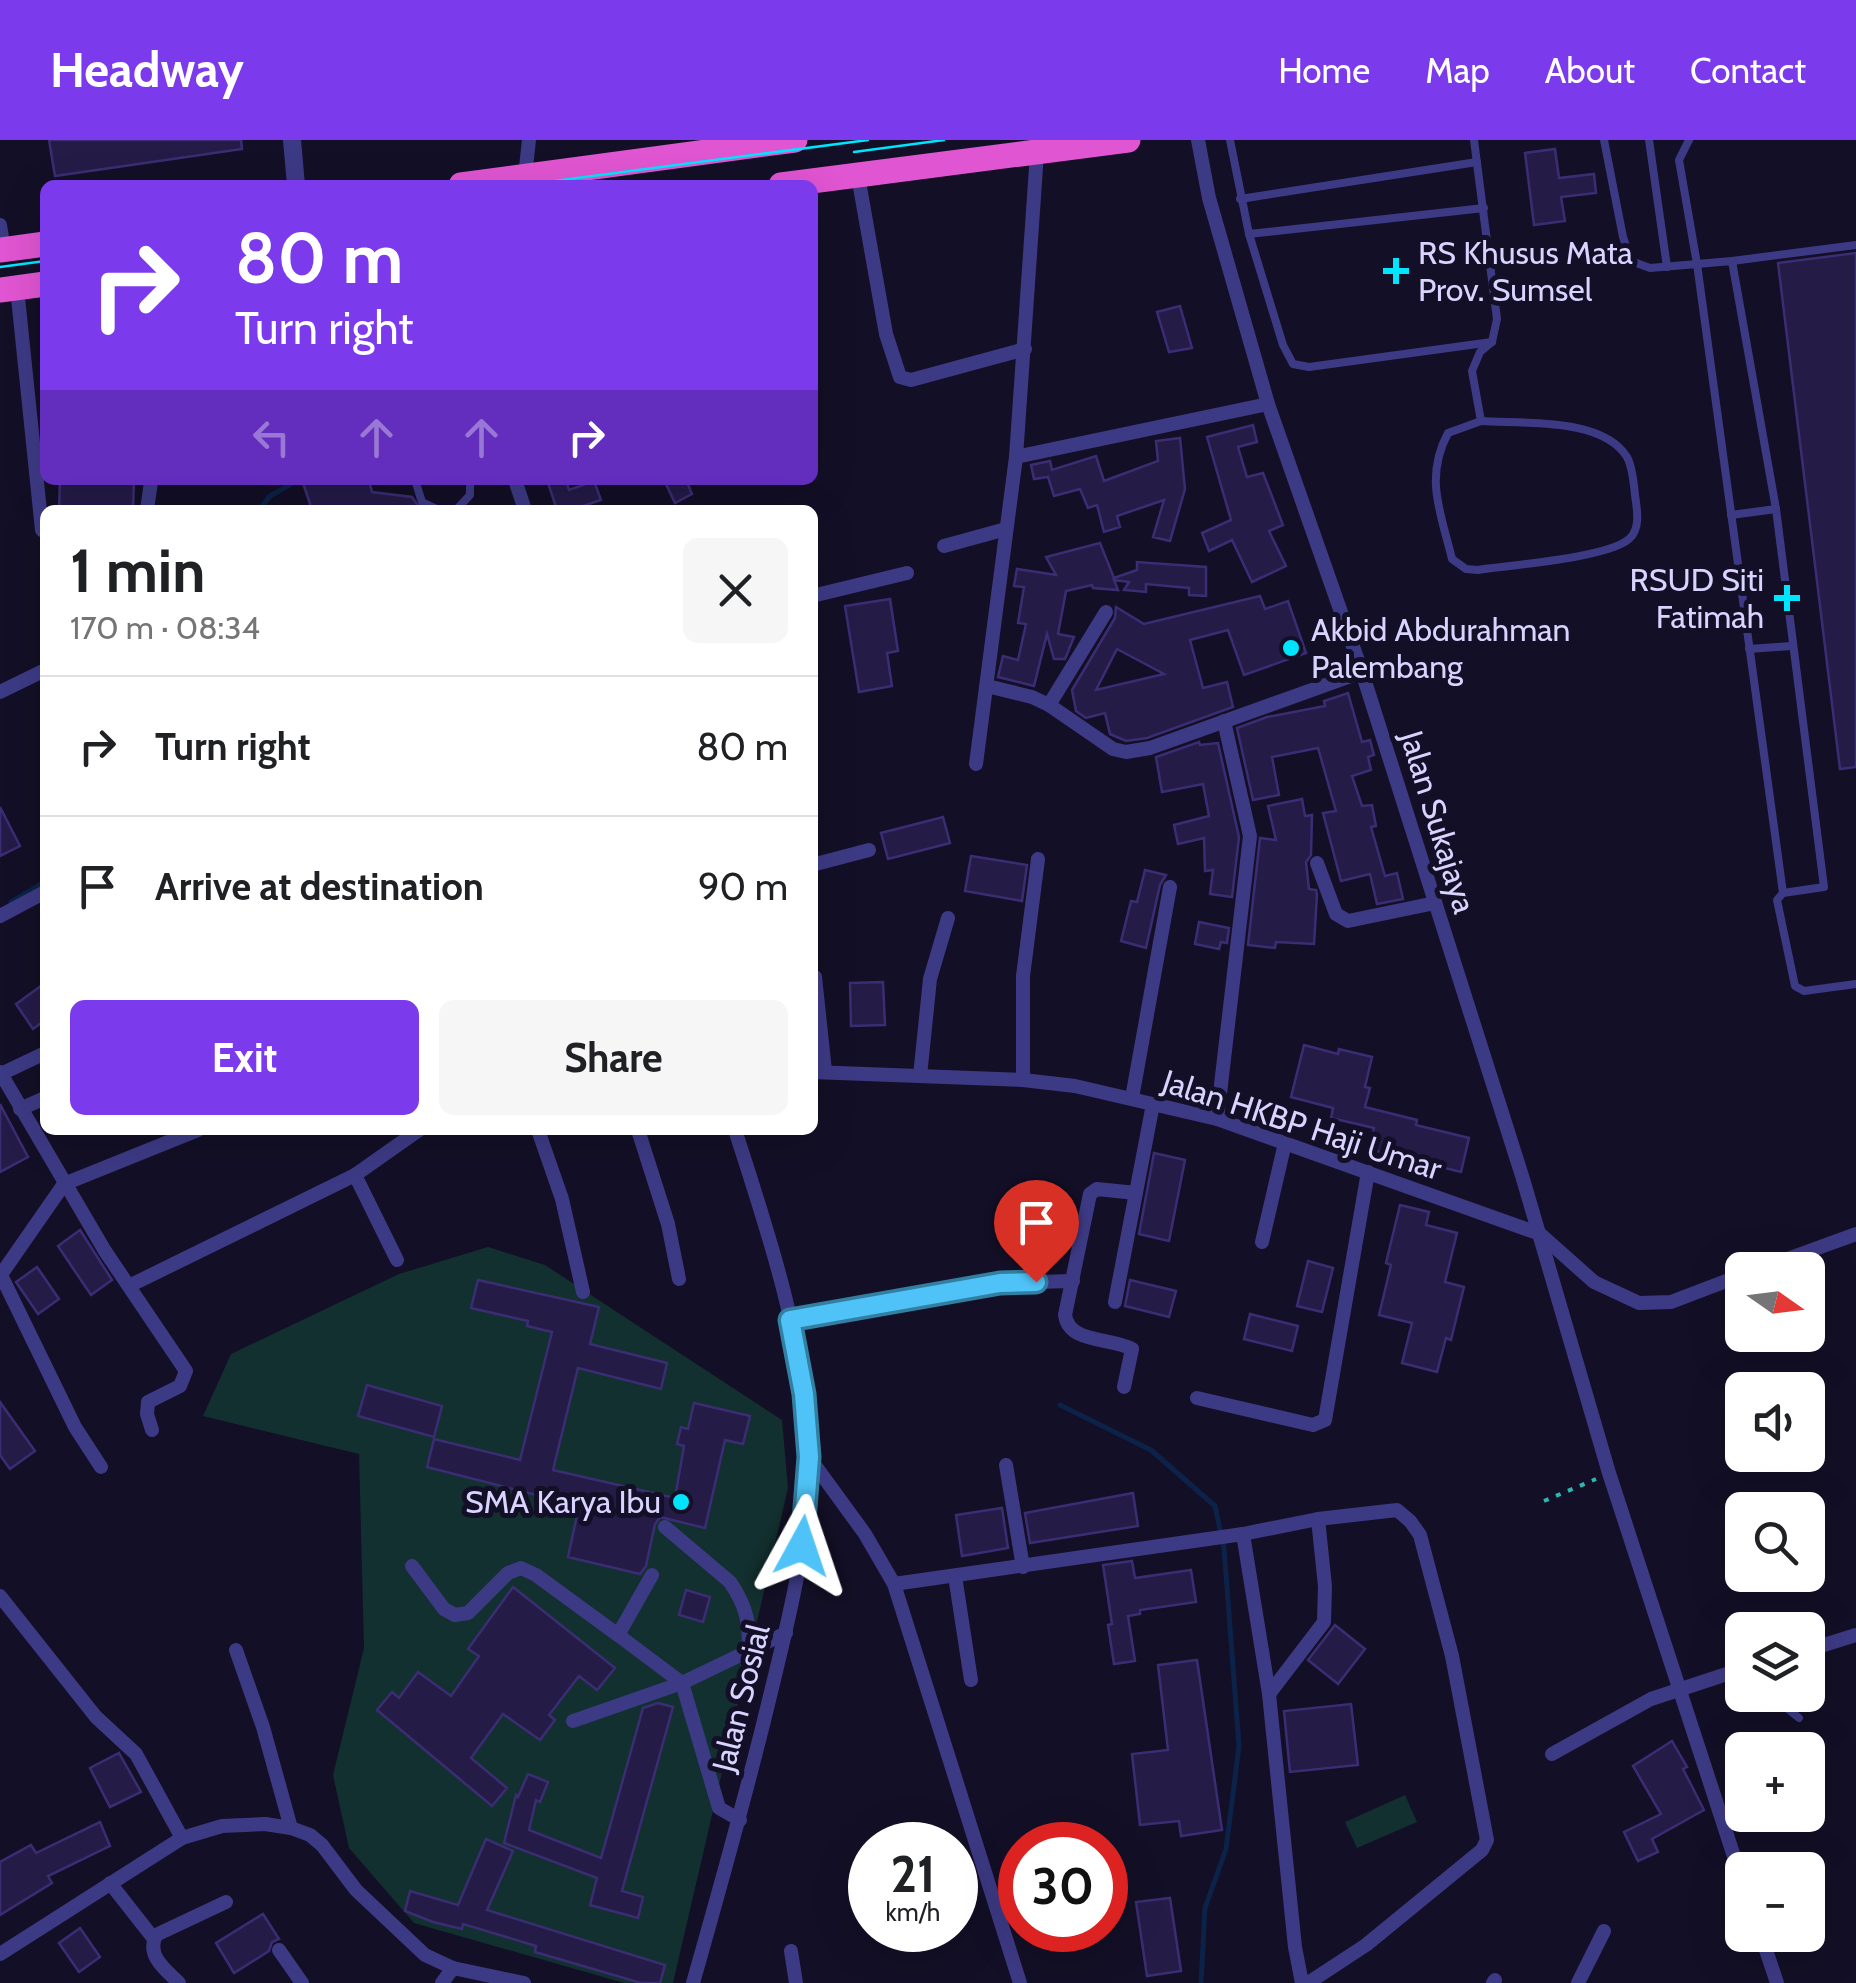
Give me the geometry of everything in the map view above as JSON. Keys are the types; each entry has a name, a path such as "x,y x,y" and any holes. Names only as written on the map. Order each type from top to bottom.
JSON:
{"highway":[{"path":"497,180 795,140"},
{"path":"818,181 1128,140"},
{"path":"1,241 40,244"},
{"path":"8,289 40,285"}],"street":[{"path":"292,140 296,180"},
{"path":"525,176 529,140"},
{"name":"Jalan Sukajaya","path":"1198,140 1209,198 1268,404 1362,672 1540,1234 1609,1474 1732,1852"},
{"path":"976,764 1016,457 1036,153"},
{"path":"858,176 886,334 900,377 911,380 1025,349"},
{"path":"8,289 40,516"},
{"path":"1016,457 1268,404"},
{"path":"944,546 1006,529"},
{"path":"818,595 908,573"},
{"path":"1050,705 1106,612"},
{"path":"0,692 40,672"},
{"path":"986,686 1050,705 1110,748 1126,752 1150,748 1362,672"},
{"path":"1217,1119 1250,836 1224,721"},
{"path":"818,863 868,850"},
{"path":"1023,1080 1023,976 1038,858"},
{"path":"1317,863 1336,914 1348,921 1435,903"},
{"path":"1132,1098 1170,888"},
{"path":"0,916 40,895"},
{"path":"920,1076 930,979 948,918"},
{"path":"40,1056 1,1073 105,1252 186,1371 180,1386 148,1402 152,1430"},
{"name":"Jalan HKBP Haji Umar","path":"819,1072 1023,1080 1132,1098 1217,1119 1540,1234 1594,1282 1640,1303 1671,1302 1725,1281"},
{"path":"20,1109 40,1100"},
{"path":"1114,1302 1153,1104"},
{"path":"100,1467 75,1427 0,1275 64,1184 186,1135"},
{"path":"131,1286 356,1174 412,1135"},
{"path":"540,1135 562,1200 583,1292"},
{"path":"640,1135 668,1224 679,1279"},
{"name":"Jalan Sosial","path":"693,1983 740,1820 786,1632 802,1546 809,1457 804,1394 790,1320 736,1135"},
{"path":"1262,1242 1285,1143"},
{"path":"1197,1398 1313,1426 1325,1420 1368,1172"},
{"path":"356,1174 397,1260"},
{"path":"1124,1387 1130,1348 1075,1333 1068,1326 1066,1315 1092,1191 1136,1193"},
{"path":"1806,1252 1856,1234"},
{"path":"790,1320 1000,1283 1073,1281"},
{"path":"809,1457 866,1534 894,1584 1020,1983"},
{"path":"1006,1465 1023,1567"},
{"path":"894,1584 1243,1534 1318,1519 1397,1510 1410,1521 1420,1535 1452,1656 1488,1832 1477,1854 1366,1945 1305,1983 1295,1946 1269,1694 1243,1534"},
{"path":"1269,1694 1324,1622 1326,1598 1318,1519"},
{"path":"665,1527 730,1582 751,1628 748,1650"},
{"path":"412,1566 451,1614 468,1613 508,1573 521,1568 682,1682 719,1808 740,1820"},
{"path":"618,1634 652,1575"},
{"path":"956,1576 971,1680"},
{"path":"0,1596 96,1717 136,1754 182,1838"},
{"path":"573,1721 682,1682 786,1632"},
{"path":"1825,1645 1856,1635"},
{"path":"236,1650 263,1727 290,1828"},
{"path":"1552,1754 1651,1699 1725,1674"},
{"path":"0,1954 182,1838 243,1823 290,1828 310,1835 322,1844 356,1890 410,1944 453,1968 524,1983"},
{"path":"110,1883 154,1939"},
{"path":"179,1983 158,1961 152,1949 154,1939 160,1931 226,1902"},
{"path":"1578,1983 1604,1931"},
{"path":"279,1950 302,1983"},
{"path":"790,1951 796,1983"},
{"path":"1767,1952 1777,1983"},
{"path":"442,1983 453,1968"}],"lane":[{"path":"1230,140 1249,234 1288,358 1299,368 1492,342"},
{"path":"1474,140 1497,320 1492,342 1480,352 1472,371 1481,421"},
{"path":"1604,140 1629,256 1641,266 1697,264 1856,245"},
{"path":"1649,140 1667,266"},
{"path":"1689,140 1678,160 1697,264 1782,893 1777,900 1792,982 1804,991 1856,984"},
{"path":"1240,200 1478,162"},
{"path":"1249,234 1484,208"},
{"path":"1732,260 1776,509 1824,887 1782,893"},
{"path":"1481,421 1584,428 1608,439 1628,458 1637,528 1631,538 1601,551 1478,570 1452,559 1435,487 1436,463 1448,433 1481,421"},
{"path":"1731,515 1776,509"},
{"path":"1749,649 1791,646"},
{"path":"1792,1712 1799,1718"}],"path":[{"path":"1544,1501 1609,1474"}],"green space":[{"path":"488,1247 545,1265 782,1420 788,1488 673,1983 624,1983 414,1923 349,1848 333,1775 364,1648 359,1454 203,1416 231,1354 399,1274"},
{"path":"1405,1795 1417,1822 1357,1848 1345,1822"}],"building":[{"path":"49,140 241,140 242,149 55,176"},
{"path":"1555,149 1559,178 1594,174 1596,193 1561,197 1565,221 1534,225 1525,153"},
{"name":"RSUD Siti Fatimah","path":"1856,253 1856,767 1840,769 1778,263"},
{"path":"1180,306 1192,348 1169,352 1157,312"},
{"path":"1253,425 1257,442 1238,447 1247,477 1263,473 1283,525 1269,531 1286,566 1252,582 1232,540 1209,551 1202,533 1231,520 1207,437"},
{"path":"1180,438 1185,489 1170,541 1153,537 1164,500 1117,516 1120,527 1104,532 1097,505 1088,508 1080,489 1054,496 1048,477 1034,479 1031,465 1050,461 1052,470 1096,456 1104,481 1158,461 1156,441"},
{"path":"60,485 134,485 133,505 59,505"},
{"path":"304,485 370,485 372,492 412,497 418,505 310,505"},
{"path":"549,485 568,485 569,490 595,485 601,500 586,505 555,505"},
{"path":"666,485 688,485 692,494 675,503"},
{"path":"1100,543 1114,578 1137,570 1137,562 1206,567 1206,596 1189,595 1189,588 1146,584 1146,592 1124,590 1129,582 1114,580 1118,590 1092,585 1066,591 1058,634 1074,637 1065,659 1054,659 1047,634 1034,686 998,677 1003,656 1018,660 1026,624 1018,623 1024,587 1014,586 1017,569 1056,575 1046,557"},
{"path":"1260,596 1265,609 1288,601 1306,653 1244,675 1228,630 1190,640 1203,688 1227,682 1233,707 1147,738 1126,741 1110,734 1105,713 1086,718 1076,711 1072,690 1115,618 1116,607 1144,624","holes":["1117,649 1164,674 1096,690"]},
{"path":"890,599 898,651 887,653 892,686 859,692 845,606"},
{"path":"1348,693 1362,742 1370,740 1374,755 1368,757 1371,770 1352,776 1362,806 1372,805 1376,826 1371,827 1385,876 1397,873 1403,899 1377,904 1370,874 1341,881 1323,813 1336,811 1318,748 1272,757 1279,795 1253,800 1237,728 1267,717 1325,706 1324,701"},
{"path":"1199,742 1218,743 1239,837 1232,897 1210,894 1213,870 1205,871 1204,838 1178,844 1174,825 1209,816 1203,784 1162,792 1156,757"},
{"path":"1302,799 1305,816 1312,815 1311,855 1306,862 1309,889 1317,894 1314,944 1276,942 1275,948 1248,945 1260,838 1276,840 1268,806"},
{"path":"0,807 20,846 0,856"},
{"path":"943,817 950,843 888,859 881,833"},
{"path":"971,856 1027,865 1022,901 965,891"},
{"path":"1145,870 1166,875 1160,885 1146,948 1121,941 1131,901 1137,902"},
{"path":"1199,922 1229,928 1227,943 1221,942 1219,949 1195,944"},
{"path":"883,982 885,1025 851,1026 850,983"},
{"path":"40,987 40,1024 33,1029 16,1004"},
{"path":"1304,1045 1372,1057 1365,1107 1469,1138 1461,1172 1369,1149 1374,1128 1331,1118 1333,1108 1291,1097"},
{"path":"0,1104 28,1157 0,1172"},
{"path":"1154,1153 1185,1160 1169,1241 1139,1234"},
{"path":"1400,1205 1429,1212 1426,1225 1457,1233 1445,1282 1464,1287 1451,1340 1446,1338 1437,1372 1402,1363 1412,1323 1379,1315"},
{"path":"80,1230 112,1280 91,1295 58,1246"},
{"path":"1308,1261 1333,1268 1322,1312 1297,1306"},
{"path":"37,1267 59,1299 38,1314 16,1282"},
{"path":"478,1280 599,1307 590,1344 667,1363 661,1389 578,1368 553,1470 675,1498 684,1446 677,1444 681,1427 688,1429 694,1403 750,1416 743,1444 725,1440 705,1528 660,1517 646,1566 640,1574 568,1557 579,1506 427,1467 434,1439 520,1460 552,1332 527,1326 528,1321 471,1308"},
{"path":"1130,1280 1176,1291 1169,1317 1125,1306"},
{"path":"1250,1314 1298,1326 1292,1351 1244,1339"},
{"path":"367,1385 442,1406 434,1437 358,1416"},
{"path":"0,1402 35,1451 10,1469 0,1455"},
{"path":"1133,1493 1138,1526 1030,1543 1025,1513"},
{"path":"1002,1508 1008,1548 962,1556 956,1515"},
{"path":"1132,1561 1135,1578 1191,1570 1196,1602 1140,1610 1140,1614 1128,1616 1135,1661 1114,1664 1103,1565"},
{"path":"513,1587 615,1668 597,1690 579,1676 549,1715 555,1720 540,1740 503,1714 471,1758 507,1788 492,1806 377,1710 392,1692 399,1698 418,1672 451,1696 479,1656 468,1649"},
{"path":"686,1590 710,1597 703,1622 679,1615"},
{"path":"1335,1625 1365,1649 1338,1684 1308,1660"},
{"path":"1197,1660 1222,1830 1181,1836 1179,1821 1140,1825 1132,1754 1168,1750 1158,1665"},
{"path":"658,1703 673,1707 622,1891 643,1897 638,1918 590,1905 597,1878 504,1843 516,1795 528,1774 548,1782 540,1802 536,1800 529,1830 601,1858 643,1708"},
{"path":"1351,1704 1358,1765 1290,1772 1284,1711"},
{"path":"1672,1741 1704,1810 1652,1839 1658,1852 1638,1861 1624,1832 1661,1814 1633,1766"},
{"path":"119,1753 141,1792 110,1807 90,1768"},
{"path":"100,1822 110,1846 48,1876 52,1883 0,1915 0,1862 31,1845 36,1853"},
{"path":"486,1839 513,1851 487,1910 665,1965 660,1983 641,1983 535,1952 536,1946 463,1924 462,1929 433,1922 405,1911 410,1891 458,1905"},
{"path":"1170,1898 1181,1971 1147,1976 1136,1902"},
{"path":"263,1914 279,1939 272,1942 269,1951 234,1973 216,1943"},
{"path":"80,1928 100,1957 79,1972 59,1943"}],"waterway":[{"path":"263,505 289,485"},
{"path":"11,902 40,885"},
{"path":"1060,1405 1151,1450 1215,1506 1224,1548 1239,1746 1226,1849 1205,1908 1201,1983"}],"tram line":[{"path":"562,180 868,140"},
{"path":"854,152 944,140"},
{"path":"0,267 40,262"}],"place":[{"name":"RS Khusus Mata Prov. Sumsel","path":"1396,271"},
{"name":"RSUD Siti Fatimah","path":"1787,598"},
{"name":"Akbid Abdurahman Palembang","path":"1291,648"},
{"name":"SMA Karya Ibu","path":"681,1502"}],"route":[{"path":"802,1546 809,1457 804,1394 790,1320 1000,1283 1036,1282"}]}
